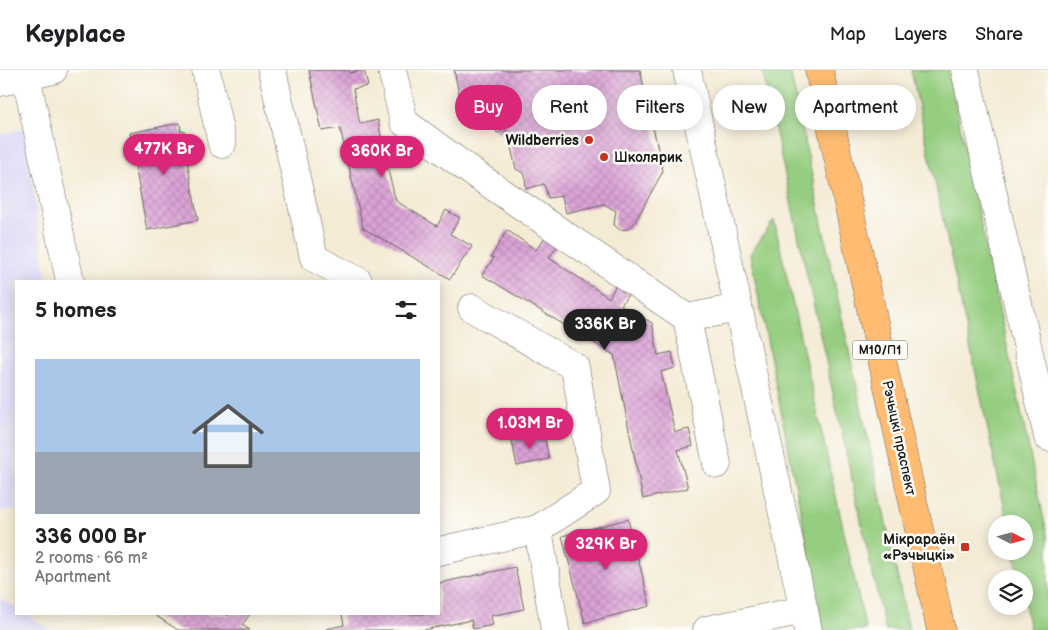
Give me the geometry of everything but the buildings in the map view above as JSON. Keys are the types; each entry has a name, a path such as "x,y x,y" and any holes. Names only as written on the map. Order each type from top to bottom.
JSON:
{"main road":[{"name":"Рэчыцкі праспект","path":"819,70 940,630"}],"lane":[{"path":"0,82 53,70"},
{"path":"206,70 222,144"},
{"path":"272,70 314,258 356,280"},
{"path":"392,70 404,122 472,172 687,318 718,464"},
{"path":"687,70 806,620 707,630"},
{"path":"966,70 1048,437"},
{"path":"26,76 70,280"},
{"path":"440,551 538,529 596,491 575,367 472,308"},
{"path":"687,318 738,308"},
{"path":"538,529 556,630"}],"shaded area":[{"path":"24,129 47,280 15,280 15,510 0,511 0,135"},
{"path":"0,598 15,607 15,615 27,615 51,630 0,630"}],"green space":[{"path":"762,70 790,70 795,94 795,130 802,130 909,630 885,630 775,130 785,130 785,85 765,85"},
{"path":"911,70 948,70 1048,538 1048,630 1030,630 1027,615 1033,615 1033,570 1017,570 1016,560 1033,560 1033,515 1006,515 916,93 916,85 914,85"},
{"path":"774,220 866,630 824,630 750,254"}],"place":[{"name":"Wildberries","path":"589,140"},
{"name":"Школярик","path":"604,157"},
{"name":"Мікрараён «Рэчыцкі»","path":"965,547"}]}
